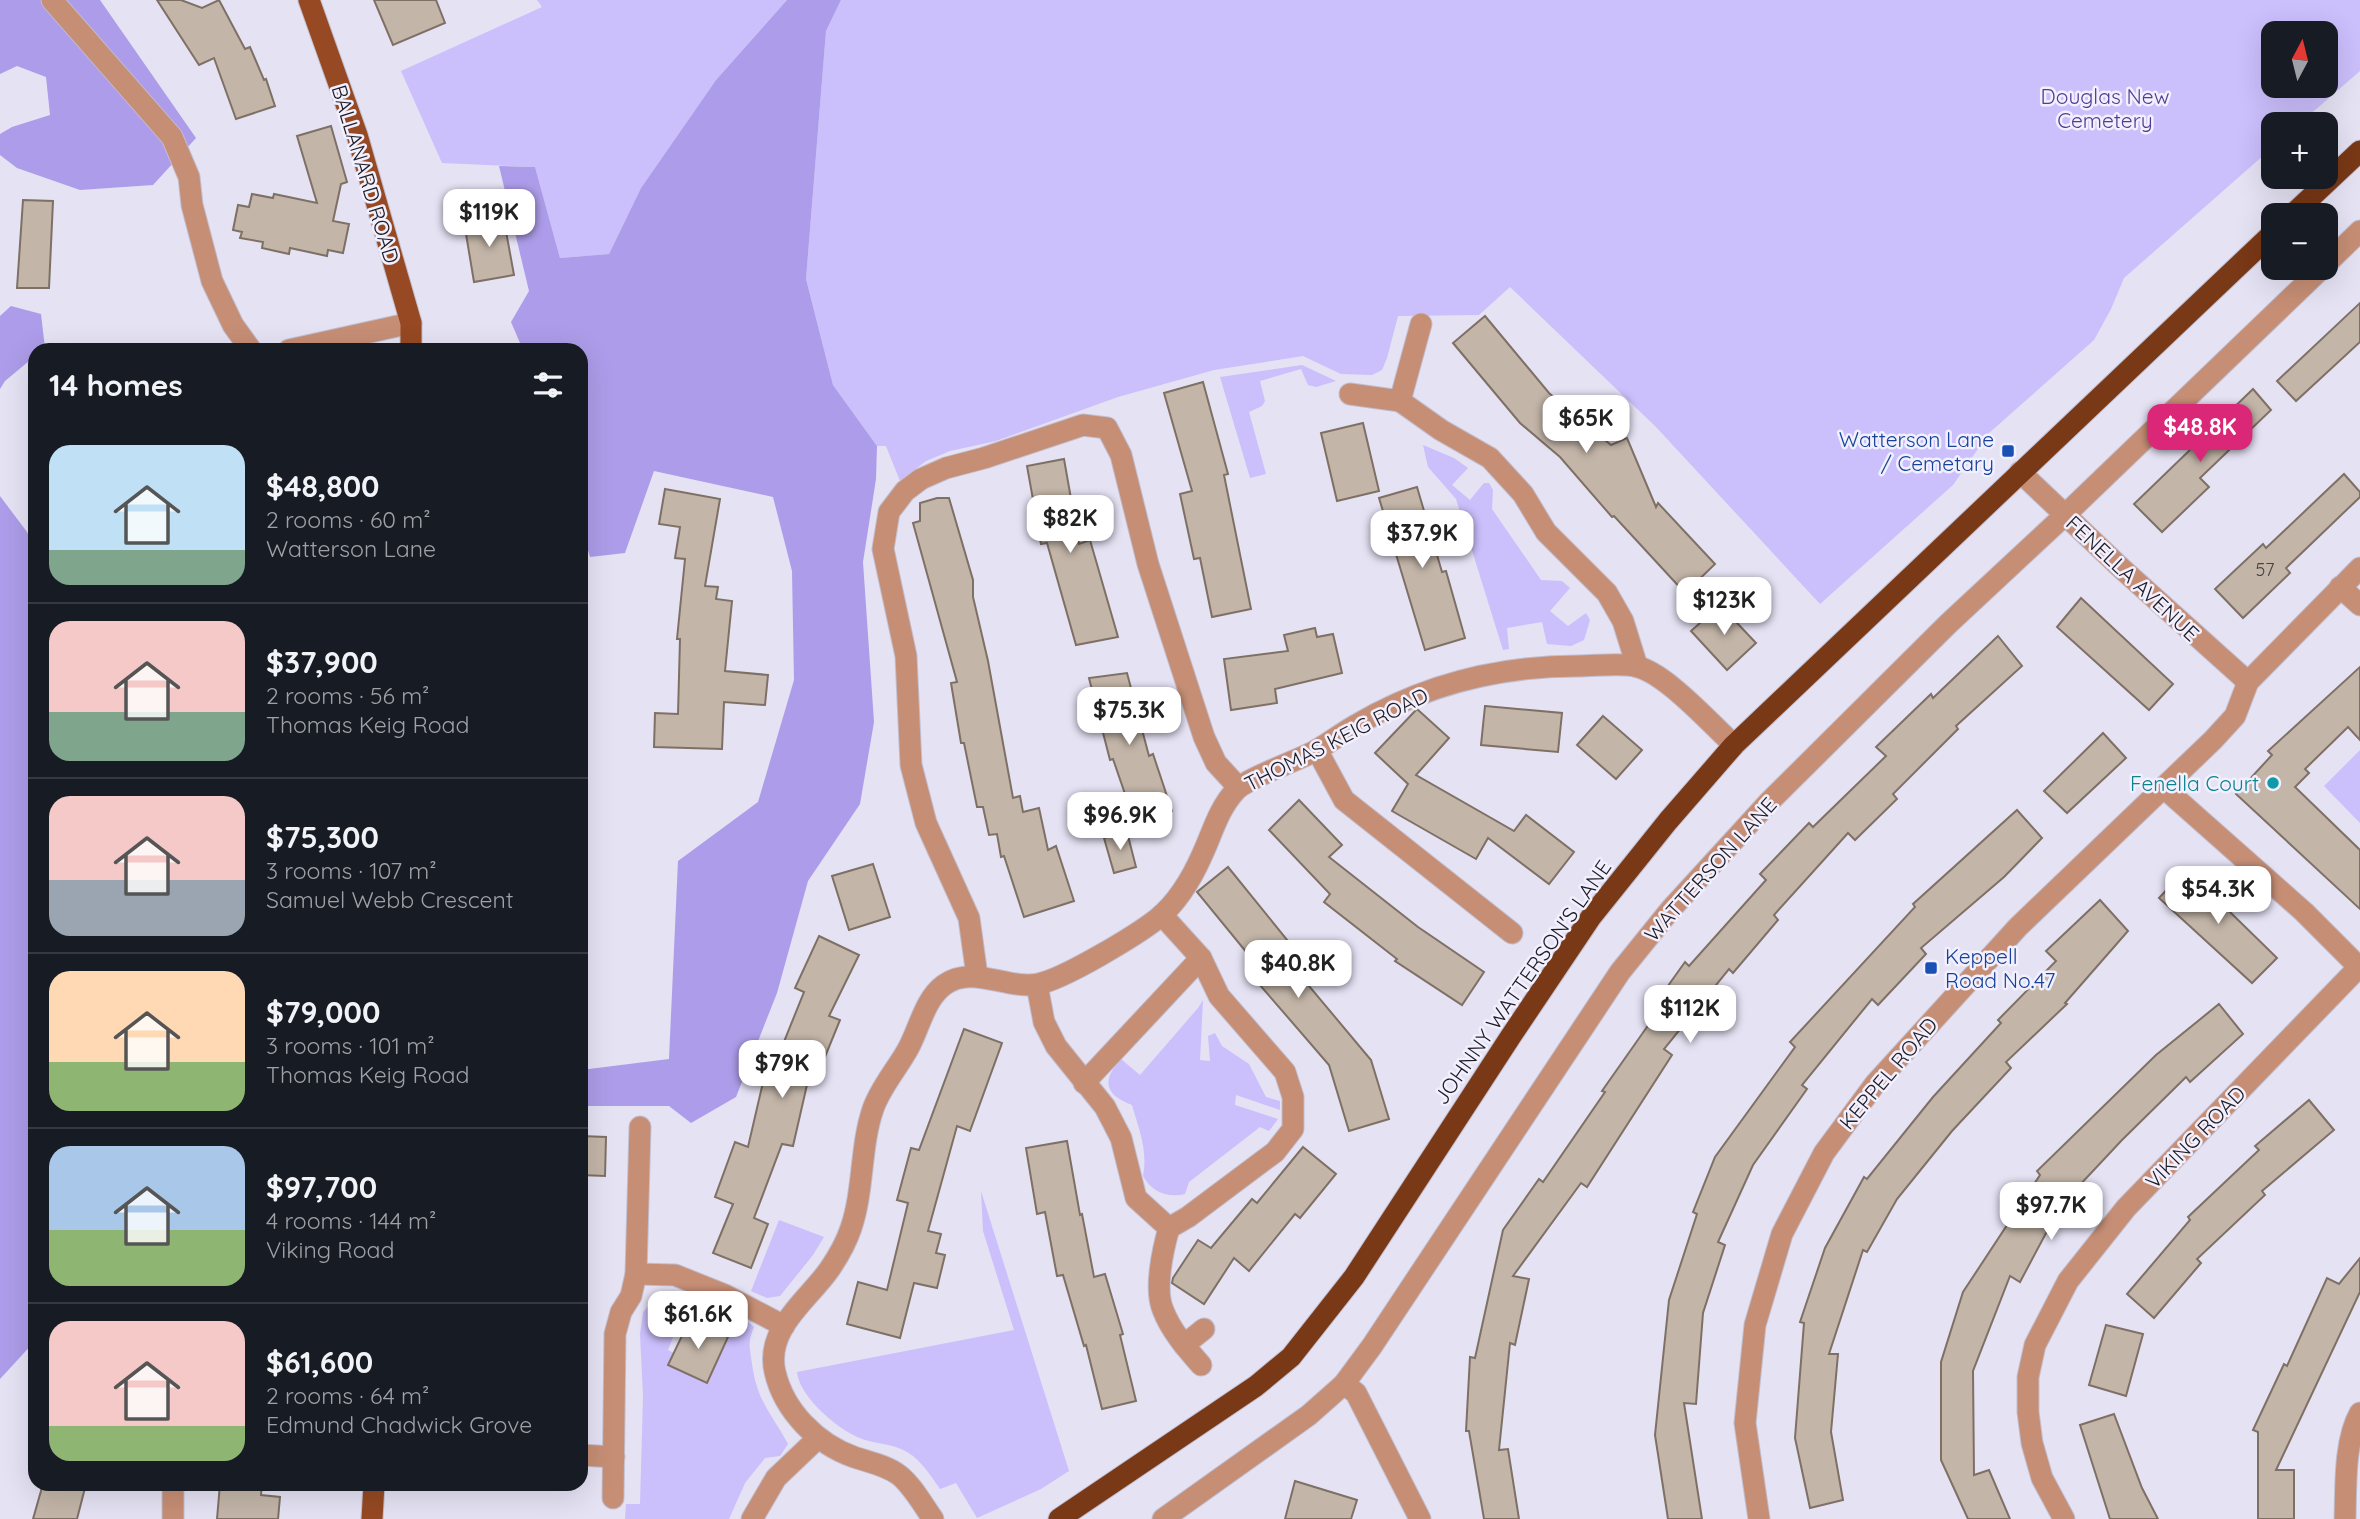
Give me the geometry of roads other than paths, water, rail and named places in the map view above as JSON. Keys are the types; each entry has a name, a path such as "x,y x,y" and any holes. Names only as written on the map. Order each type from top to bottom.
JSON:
{"highway":[{"path":"2305,203 2360,150"},
{"name":"JOHNNY WATTERSON'S LANE","path":"1059,1519 1256,1386 1291,1357 1354,1277 1591,917 1668,821 1734,745 2261,244"}],"main road":[{"name":"BALLANARD ROAD","path":"309,0 357,135 411,323 411,343"},
{"path":"372,1519 374,1491"}],"street":[{"path":"52,0 172,137 189,177 192,205 212,281 233,324 246,343"},
{"name":"WATTERSON LANE","path":"2338,252 2360,231"},
{"name":"WATTERSON LANE","path":"1163,1519 1309,1415 1344,1384 1380,1335 1620,972 1671,909 1768,803 1948,624 2309,280"},
{"path":"321,343 411,323"},
{"path":"1400,401 1421,324"},
{"path":"1350,394 1400,401 1441,430 1490,458 1523,494 1546,532 1607,593 1623,621 1637,666 1668,684 1734,745"},
{"path":"977,976 969,918 926,823 911,765 906,656 883,549 890,512 905,491 913,485 946,468 985,458 1083,425 1107,428 1121,455 1148,564 1204,737 1216,763 1238,787"},
{"name":"FENELLA AVENUE","path":"2020,472 2249,682"},
{"name":"KEPPEL ROAD","path":"1759,1519 1745,1423 1755,1325 1782,1234 1824,1153 1875,1084 1928,1023 2018,927 2213,740 2235,716 2249,682 2360,568"},
{"path":"2340,587 2360,605"},
{"name":"THOMAS KEIG ROAD","path":"933,1519 899,1475 837,1450 818,1438 801,1421 779,1385 774,1355 775,1344 793,1310 809,1296 831,1268 842,1248 852,1225 858,1199 866,1137 873,1111 881,1091 909,1047 934,994 956,978 977,976 1006,983 1037,985 1066,973 1129,937 1162,915 1188,883 1203,854 1216,819 1238,787 1317,750 1357,724 1416,696 1478,674 1543,666 1637,666"},
{"path":"1317,750 1344,800 1485,900 1512,933"},
{"path":"2164,788 2304,912 2360,968"},
{"path":"1162,915 1201,958 1219,996 1285,1072 1293,1097 1293,1129 1275,1152 1188,1217 1169,1228 1160,1262 1161,1308 1184,1345 1202,1365"},
{"path":"1084,1083 1201,958"},
{"name":"VIKING ROAD","path":"2064,1519 2042,1478 2032,1443 2028,1412 2028,1377 2035,1345 2068,1281 2126,1208 2360,968"},
{"path":"1037,985 1044,1022 1056,1046 1105,1107 1121,1138 1136,1198 1169,1228"},
{"path":"614,1509 615,1334 621,1312 631,1296 636,1275 640,1127"},
{"path":"636,1275 675,1275 725,1295 784,1325"},
{"path":"1184,1345 1204,1329"},
{"path":"1344,1384 1356,1393 1420,1519"},
{"path":"2345,1519 2347,1463 2356,1420 2360,1413"},
{"path":"752,1519 776,1478 818,1438"},
{"path":"588,1455 614,1457"},
{"path":"173,1491 173,1519"}],"place":[{"name":"Watterson Lane / Cemetary","path":"2008,451"},
{"name":"Fenella Court","path":"2273,783"},
{"name":"Keppell Road No.47","path":"1931,968"}],"park label":[{"name":"Douglas New Cemetery","path":"2105,108"}]}
